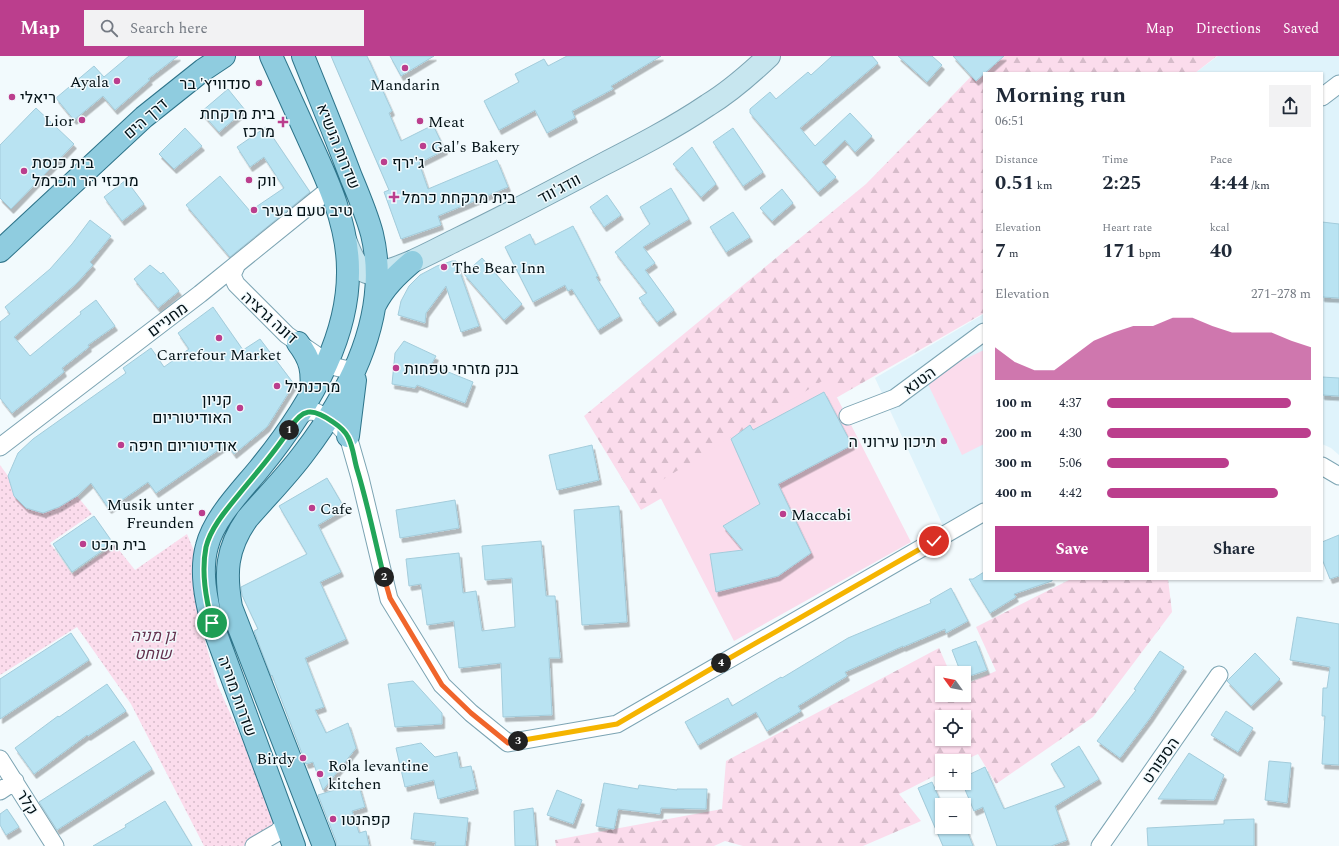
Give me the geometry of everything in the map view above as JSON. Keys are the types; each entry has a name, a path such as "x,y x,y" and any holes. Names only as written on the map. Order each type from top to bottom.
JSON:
{"main road":[{"name":"דרך הים","path":"0,251 144,117 203,70 224,56"},
{"name":"שדרות הנשיא","path":"303,56 366,216 374,248 377,272 375,306 367,342 358,365 329,418"},
{"name":"שדרות הנשיא","path":"270,57 331,188 346,242 348,269 346,301 337,340 327,362"},
{"path":"375,306 383,292 397,274 412,262"},
{"path":"298,343 307,356 309,362 312,375 311,393"},
{"name":"שדרות מוריה","path":"294,846 212,623 206,598 204,560 206,546 223,514 273,452 311,393 327,362"},
{"path":"348,436 358,365"},
{"name":"שדרות מוריה","path":"324,846 231,607 227,573 229,556 238,531 246,519 304,453 329,418"}],"street":[{"name":"וודג'ווד","path":"377,272 386,271 412,262 508,215 674,127 738,85 769,56"},
{"path":"1323,96 1339,84"},
{"name":"מחניים","path":"0,447 200,294 331,188"},
{"path":"346,242 353,259 358,265 370,273 377,272"},
{"path":"237,264 233,272 233,278 240,289"},
{"name":"דונה גרציה","path":"200,294 220,286 230,286 240,289 287,335 332,366 350,369 358,365"},
{"name":"הטנא","path":"848,416 895,398 983,333"},
{"path":"295,419 311,411 316,412 329,418 348,436 390,598 442,685 471,713 508,743 617,724 983,513"},
{"path":"1323,467 1339,476"},
{"name":"הספורט","path":"1100,846 1219,675"},
{"name":"קלר","path":"0,759 55,846"},
{"path":"0,791 14,781"},
{"path":"254,846 278,832 285,824"}],"shaded area":[{"path":"1218,56 1339,56 1339,455 1331,448 1323,444 1323,72 1196,72"},
{"name":"תיכון עירוני ה","path":"983,315 983,504 945,530 875,378"}],"green space":[{"path":"991,56 1217,56 1196,72 983,72 983,314 641,510 584,416 866,184"},
{"path":"983,350 983,444 962,455 925,378"},
{"name":"Maccabi","path":"827,378 911,542 734,641 654,485"},
{"name":"גן מניה שוחט","path":"0,465 8,476 14,496 26,508 44,513 59,507 77,496 92,514 50,543 72,574 115,545 135,570 187,534 196,556 197,604 205,641 217,684 277,817 273,828 267,834 243,846 204,846 131,704 77,627 0,675"},
{"path":"1069,580 1168,580 1172,612 1093,717 996,784 978,754 971,757 971,754 935,754 935,776 899,794 921,821 863,846 743,846 725,841 714,846 556,846 555,840 722,809 726,761 939,648 947,666 935,666 935,702 971,702 971,682 996,671 976,627"}],"building":[{"path":"129,56 178,56 148,79 150,80 115,110 103,96 74,120 56,98 94,66 104,77"},
{"path":"331,56 367,56 392,111 389,113 401,141 433,125 445,150 419,163 428,189 497,160 508,187 438,216 441,225 401,239 384,192 389,190"},
{"name":"Mandarin","path":"390,56 434,56 401,76"},
{"path":"567,56 661,56 611,86 613,89 572,111 575,118 547,133 535,110 499,130 484,101 519,82 515,74 544,59 548,66"},
{"path":"832,56 872,56 878,63 800,128 815,146 850,113 872,136 855,152 845,140 822,162 836,177 818,192 750,113 750,109 770,92 776,99 808,72 811,75"},
{"path":"898,56 932,56 942,65 927,82"},
{"path":"953,56 1004,56 986,72 983,72 983,75 976,81"},
{"path":"228,89 245,110 219,132 201,112"},
{"name":"בית כנסת מרכזי הר הכרמל","path":"36,108 74,144 11,209 0,198 0,145"},
{"path":"266,127 310,192 230,257 186,205 220,176 250,211 284,188 264,157 250,167 237,147"},
{"path":"185,128 202,146 174,169 159,154"},
{"path":"733,128 763,172 743,186 713,142"},
{"path":"692,147 716,184 701,197 673,164"},
{"path":"126,180 144,204 122,221 104,197"},
{"path":"671,188 689,219 643,247 655,263 645,270 674,310 657,322 639,298 647,293 615,252 650,224 640,207"},
{"path":"782,189 793,203 772,221 760,208"},
{"path":"607,195 621,215 604,227 590,207"},
{"path":"733,212 750,237 726,252 710,227"},
{"path":"90,220 111,236 90,262 93,265 77,283 14,337 30,356 81,314 80,312 96,300 115,326 88,345 89,347 62,368 64,372 12,413 0,398 0,322 10,314 5,307 50,269 72,244"},
{"path":"1323,222 1339,224 1339,298 1323,297"},
{"path":"573,226 598,276 596,277 620,316 598,330 572,289 568,291 565,285 533,302 505,247 530,234 535,245"},
{"path":"482,258 522,304 504,320 464,274"},
{"path":"456,261 479,326 461,332 446,286 426,313 425,323 398,315 401,301 409,286 420,275 437,266"},
{"path":"150,265 161,274 163,272 179,291 158,308 134,279"},
{"path":"213,307 243,350 260,339 294,384 267,427 234,454 227,444 156,493 148,482 109,509 91,483 77,496 59,507 43,513 26,508 14,496 8,476 18,453 33,439 126,373 123,368 151,348 164,367 189,349 178,333"},
{"path":"404,341 436,356 431,365 473,382 465,403 417,385 415,388 392,384 395,353"},
{"path":"1323,377 1339,378 1339,396 1323,395"},
{"path":"824,392 852,445 778,484 811,553 778,576 716,592 710,554 743,550 723,526 760,504 731,439 750,425 753,430"},
{"path":"592,445 599,480 557,490 549,455"},
{"path":"327,478 345,509 318,525 341,572 320,582 346,639 305,658 324,707 315,710 326,733 348,723 356,748 323,790 313,762 306,764 254,631 258,629 242,595 241,587 307,554 279,506"},
{"path":"455,500 459,528 400,538 396,510"},
{"path":"619,506 627,622 582,625 574,510"},
{"name":"בית הכט","path":"94,516 113,543 72,572 53,544"},
{"path":"1339,535 1339,576 1330,579 1323,562 1323,542"},
{"path":"541,541 546,596 555,596 560,658 549,658 552,715 503,717 501,663 459,668 454,621 427,625 421,584 409,586 406,559 459,553 463,593 476,591 482,631 515,627 512,578 485,580 482,546"},
{"path":"983,573 983,580 1052,581 1014,594 1016,597 990,613 969,579 973,579"},
{"path":"951,588 968,621 946,633 945,629 845,672 847,676 798,706 801,711 767,731 756,712 698,745 685,722 728,698 732,706 848,638 931,603 930,600"},
{"path":"1297,617 1339,624 1339,765 1322,764 1325,716 1322,716 1323,688 1327,688 1330,667 1290,660"},
{"path":"71,633 89,660 0,719 0,679"},
{"path":"976,641 987,670 971,676 971,666 958,666 952,650"},
{"path":"1160,651 1184,667 1150,718 1120,758 1097,741 1136,690 1134,689"},
{"path":"1255,653 1280,679 1251,706 1227,681"},
{"path":"413,681 442,713 442,724 395,727 388,684"},
{"path":"107,684 126,711 88,736 87,735 34,774 15,748 58,716 59,717"},
{"path":"1226,711 1253,728 1238,752 1211,735"},
{"path":"134,741 152,769 57,830 39,802"},
{"path":"421,743 435,757 457,752 460,768 471,766 476,789 438,799 434,780 405,787 396,748"},
{"path":"1079,746 1099,779 1055,806 1067,840 1051,846 997,846 983,807 974,811 971,804 971,798 969,798 965,790 971,790 971,774 985,767 1004,809 1065,787 1051,764"},
{"path":"1189,753 1224,775 1214,800 1158,799"},
{"path":"1269,761 1291,763 1287,803 1265,800"},
{"path":"932,782 939,798 935,798 935,827 918,788"},
{"path":"358,783 365,807 352,811 359,833 366,831 369,846 336,846 336,841 318,795"},
{"path":"604,783 638,789 639,785 677,790 707,789 706,809 661,808 660,814 618,809 614,829 596,826"},
{"path":"557,790 582,800 573,824 547,815"},
{"path":"165,801 192,846 93,846 126,827 125,825"},
{"path":"533,808 536,846 515,846 514,811"},
{"path":"7,809 19,827 6,835 0,825 0,814"},
{"path":"414,813 468,818 465,846 435,846 436,842 411,839"},
{"path":"1254,819 1254,846 1148,846 1147,828 1224,824 1224,820"},
{"path":"938,834 968,834 973,846 943,846"}],"place":[{"name":"Mandarin","path":"405,68"},
{"name":"Ayala","path":"117,81"},
{"name":"סנדוויץ' בר","path":"259,83"},
{"name":"ריאלי","path":"12,97"},
{"name":"Lior","path":"82,120"},
{"name":"Meat","path":"420,121"},
{"name":"בית מרקחת מרכז","path":"283,122"},
{"name":"Gal's Bakery","path":"423,146"},
{"name":"ג'ירף","path":"384,162"},
{"name":"בית כנסת מרכזי הר הכרמל","path":"24,171"},
{"name":"ווק","path":"249,180"},
{"name":"בית מרקחת כרמל","path":"394,197"},
{"name":"טיב טעם בעיר","path":"254,210"},
{"name":"The Bear Inn","path":"444,267"},
{"name":"Carrefour Market","path":"219,338"},
{"name":"בנק מזרחי טפחות","path":"396,368"},
{"name":"מרכנתיל","path":"277,386"},
{"name":"קניון האודיטוריום","path":"240,408"},
{"name":"תיכון עירוני ה","path":"944,441"},
{"name":"אודיטוריום חיפה","path":"121,445"},
{"name":"Cafe","path":"312,508"},
{"name":"Musik unter Freunden","path":"202,513"},
{"name":"Maccabi","path":"783,514"},
{"name":"בית הכט","path":"83,544"},
{"name":"Birdy","path":"303,758"},
{"name":"Rola levantine kitchen","path":"320,774"},
{"name":"קפהנטו","path":"333,819"}],"route":[{"path":"212,623 206,598 204,577 206,546 210,537 223,514 283,439 295,419 306,412 311,411 329,418 348,436 390,598 442,685 471,713 508,743 617,724 934,541"}]}
